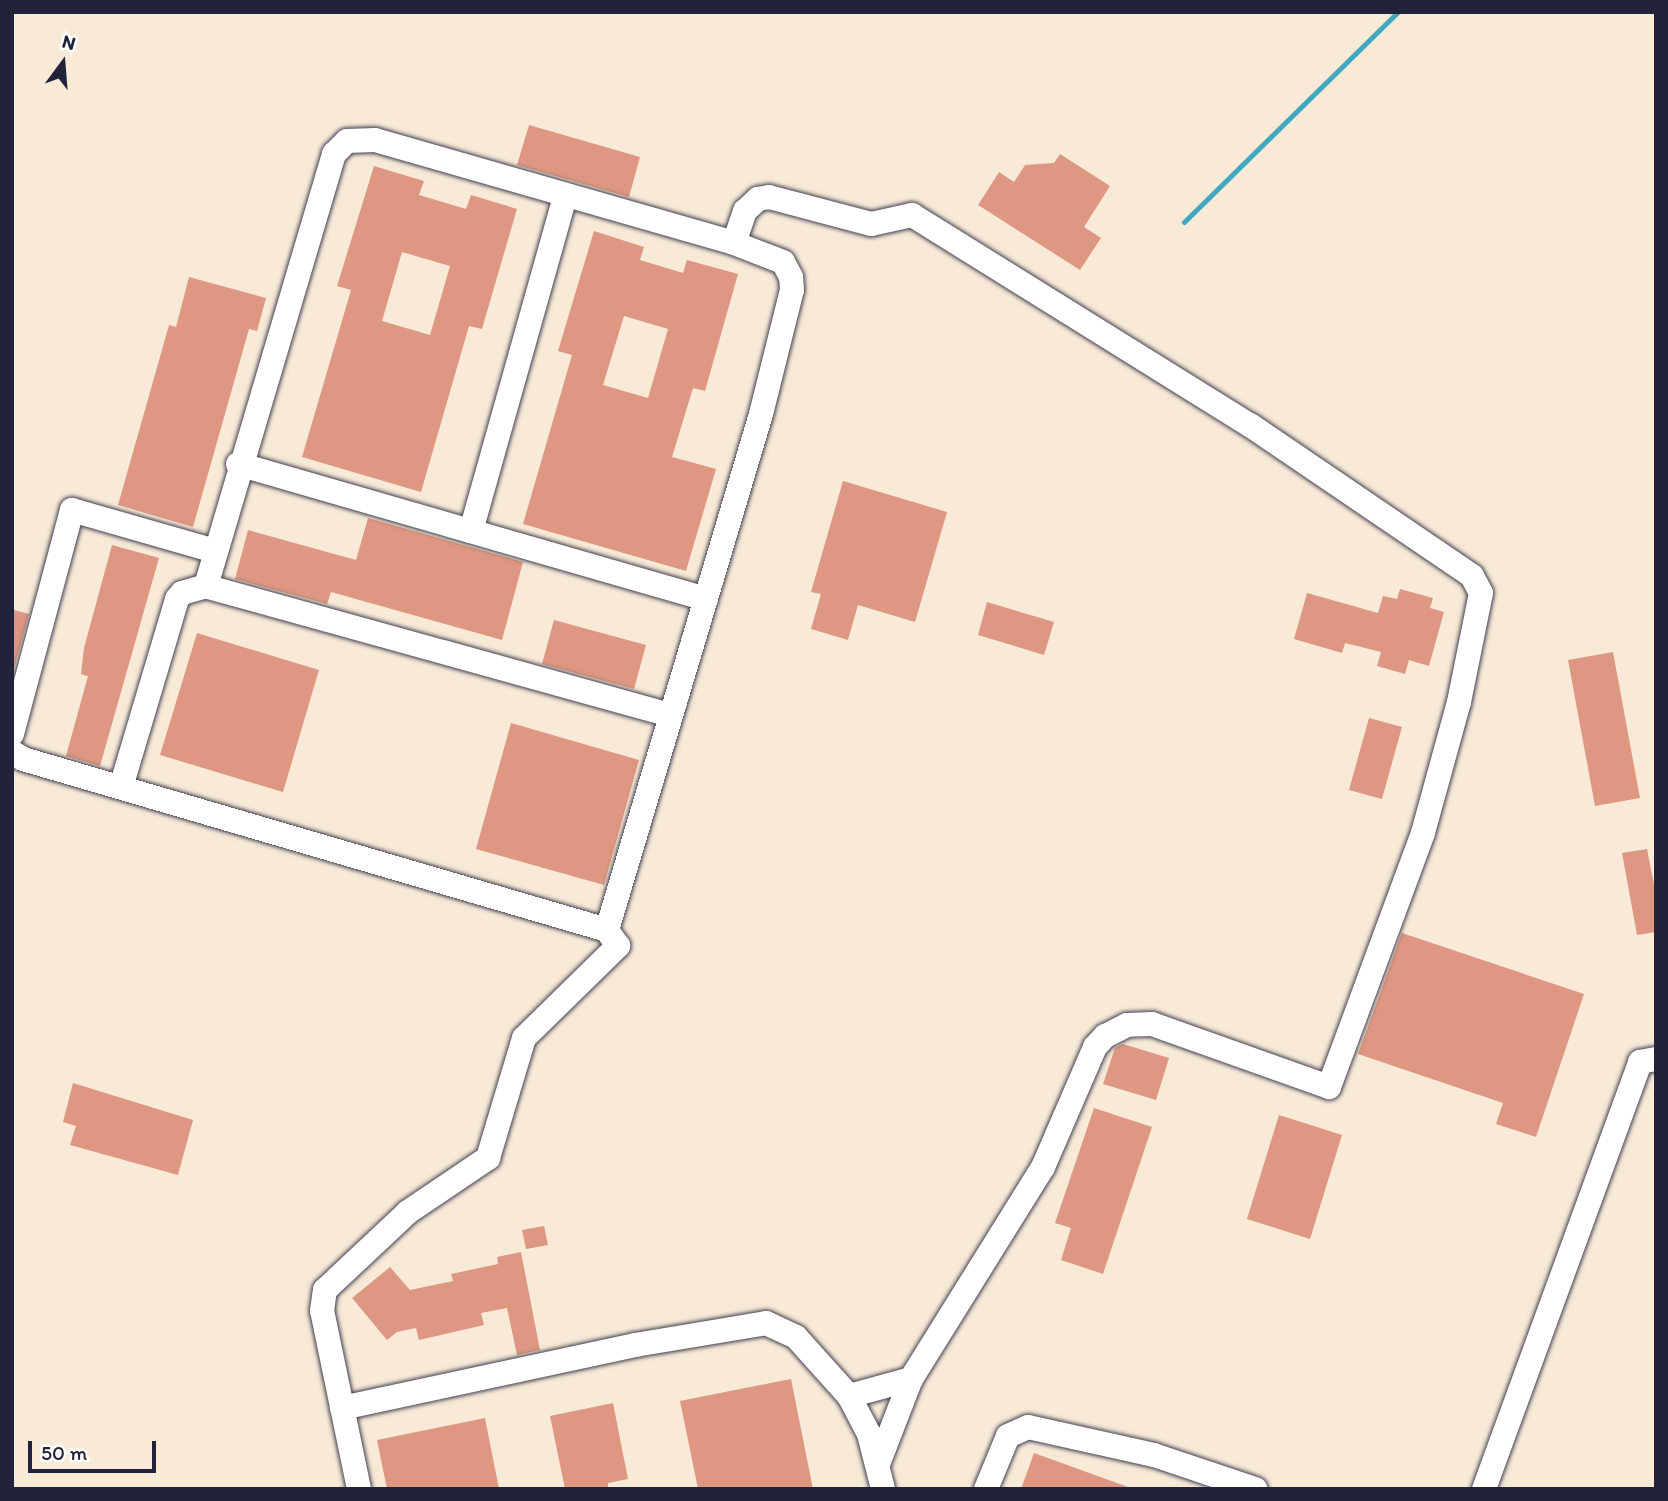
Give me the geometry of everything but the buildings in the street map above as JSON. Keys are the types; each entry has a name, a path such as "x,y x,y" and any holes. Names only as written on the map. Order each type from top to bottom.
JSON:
{"lane":[{"path":"206,586 238,464 339,146 356,138 375,140 734,243 783,262 792,284 761,414 607,930"},
{"path":"471,531 565,196"},
{"path":"734,243 744,211 758,199 769,197 871,224 912,215 1261,432 1472,576 1480,593 1459,702 1423,833 1329,1087 1152,1024 1127,1025 1105,1036 1095,1047 1043,1167 911,1379 878,1464"},
{"path":"238,464 706,599"},
{"path":"12,734 72,510 215,551"},
{"path":"121,787 177,599 182,593 206,586 670,715"},
{"path":"12,752 23,760 607,930 618,946 524,1038 488,1158 408,1212 326,1290 322,1311 359,1489"},
{"path":"1484,1489 1640,1062 1656,1059"},
{"path":"342,1408 754,1323 779,1326 796,1337 849,1396 878,1464 883,1489"},
{"path":"849,1396 911,1379"},
{"path":"986,1489 1008,1436 1028,1427 1154,1455 1255,1489"}],"waterway":[{"path":"1184,222 1398,12"}]}
